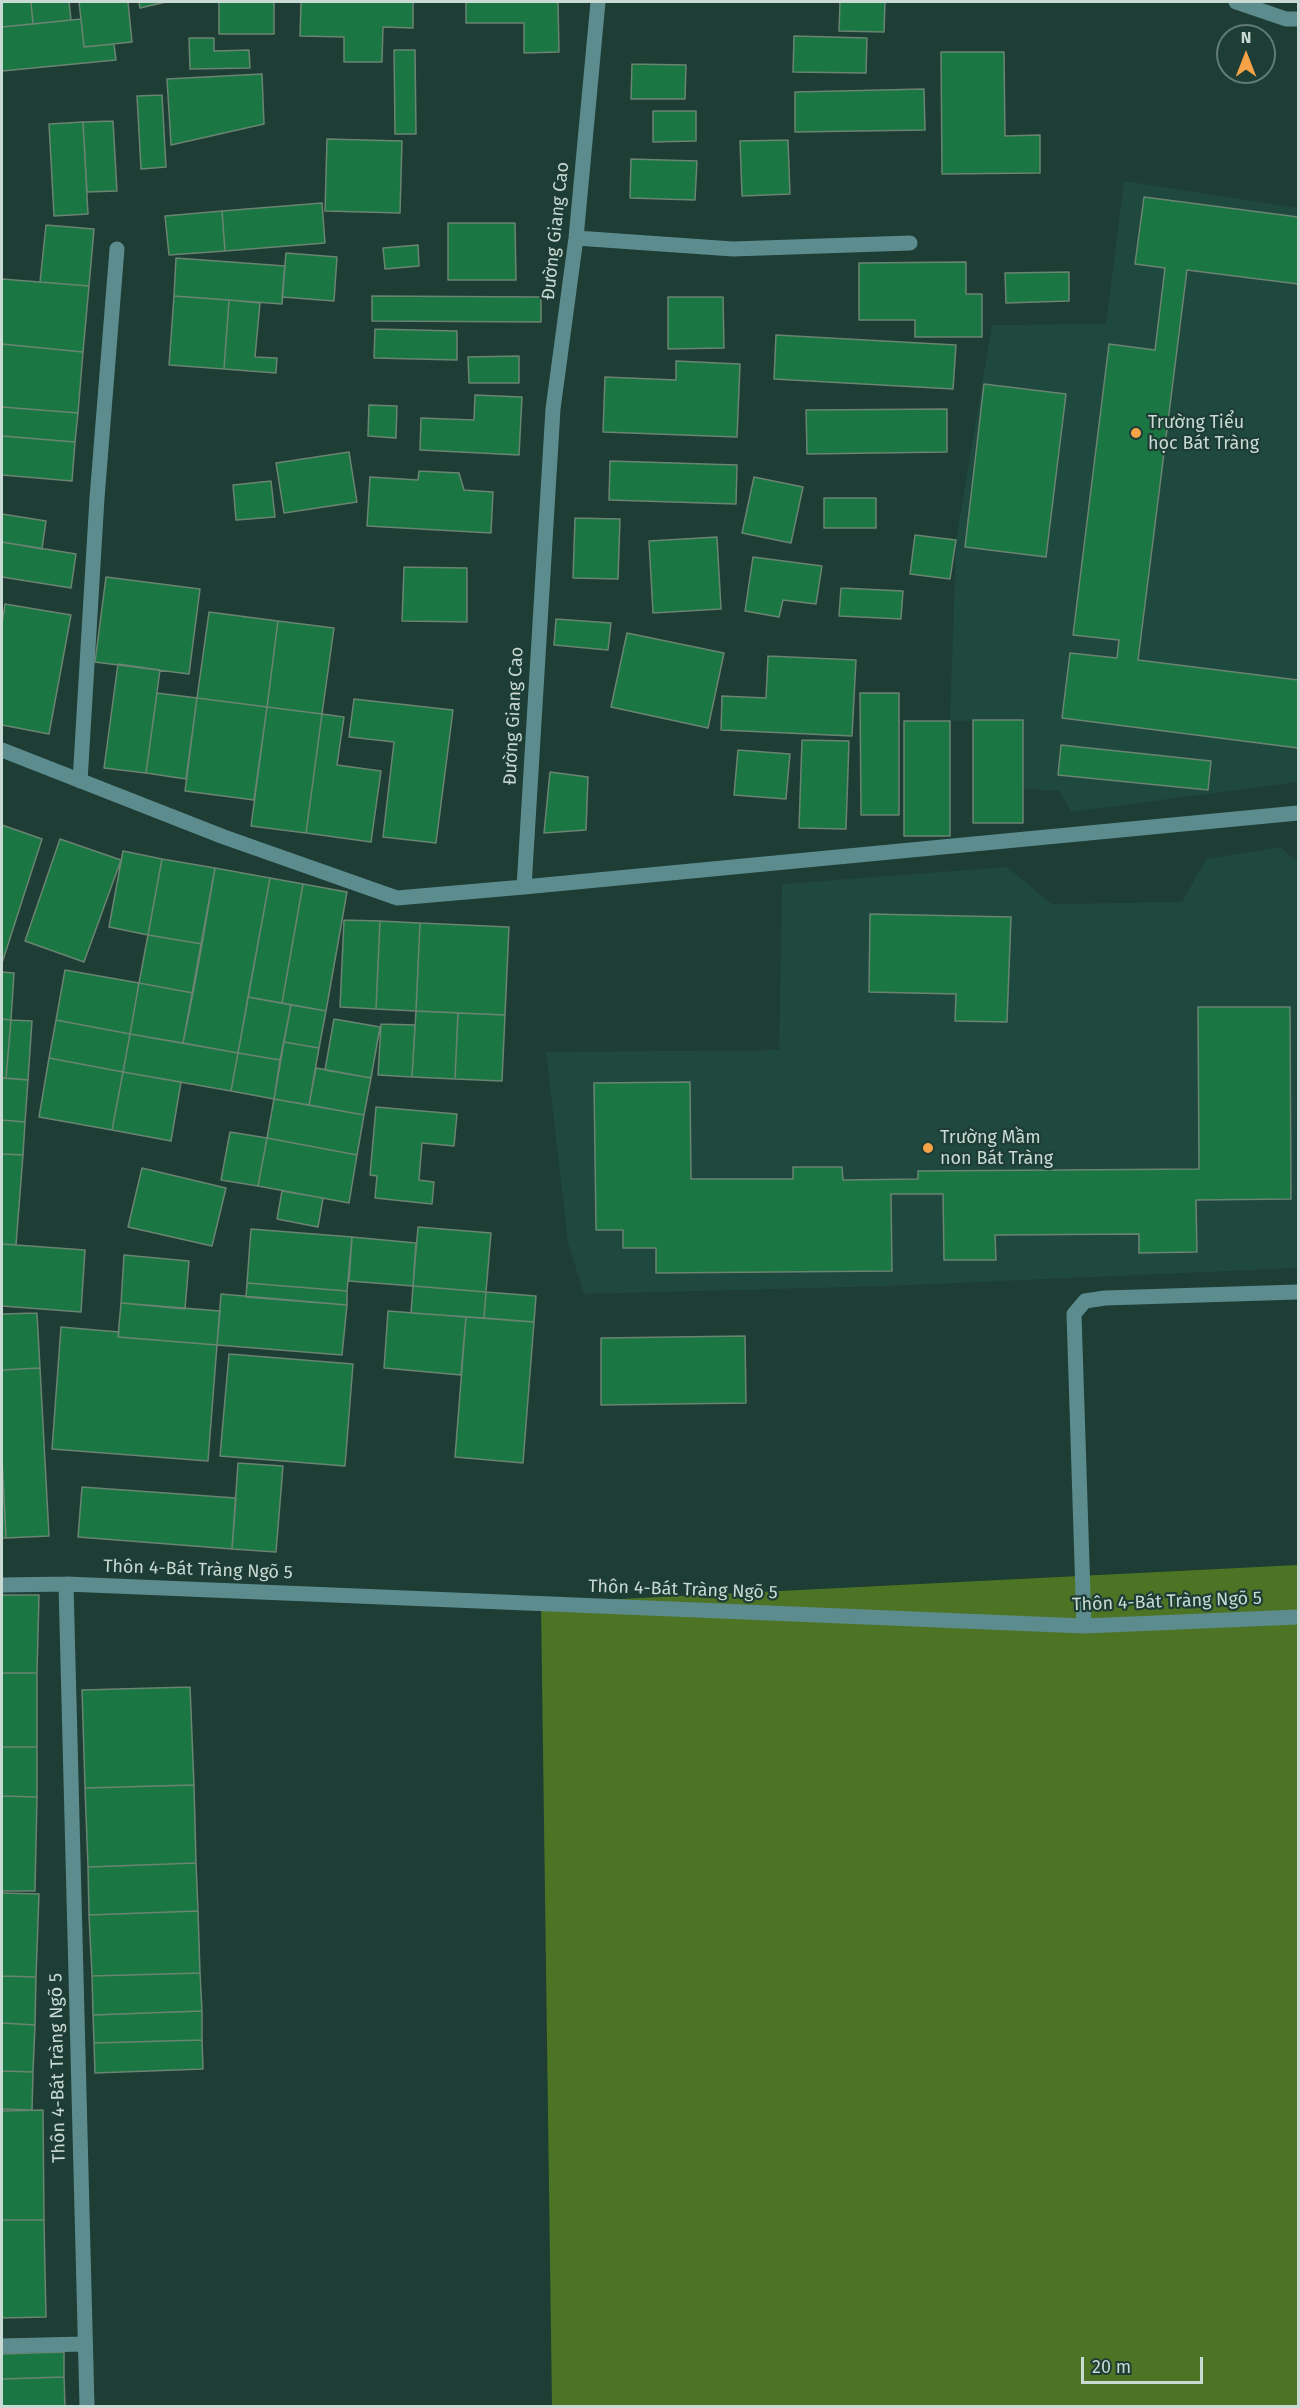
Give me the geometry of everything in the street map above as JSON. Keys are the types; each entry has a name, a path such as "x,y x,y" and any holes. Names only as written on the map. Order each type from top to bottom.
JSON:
{"street":[{"name":"Đường Giang Cao","path":"524,887 553,410 576,238 598,2"},
{"path":"1236,2 1286,19 1299,19"},
{"path":"576,238 733,249 910,243"},
{"path":"80,781 97,498 117,249"},
{"path":"2,750 224,837 397,898 1299,813"},
{"path":"1084,1626 1073,1346 1074,1314 1085,1300 1105,1298 1299,1292"},
{"name":"Thôn 4-Bát Tràng Ngõ 5","path":"66,1584 87,2406"},
{"name":"Thôn 4-Bát Tràng Ngõ 5","path":"2,1586 66,1584 1084,1626 1299,1617"},
{"path":"2,2346 84,2344"}],"shaded area":[{"name":"Trường Tiểu học Bát Tràng","path":"1124,181 1298,208 1298,782 1071,812 1060,791 1023,789 1023,720 950,721 956,540 992,325 1106,324"},
{"name":"Trường Mầm non Bát Tràng","path":"1280,847 1298,862 1298,1268 889,1286 584,1294 568,1243 546,1052 779,1050 782,884 1007,867 1052,904 1182,902 1206,859"}],"green space":[{"path":"1298,1565 1298,2406 552,2406 541,1603"}],"building":[{"path":"2,2 31,2 33,24 2,27"},
{"path":"31,2 69,2 71,20 33,24"},
{"path":"79,2 128,2 132,42 84,47"},
{"path":"139,2 166,2 140,8"},
{"path":"219,2 274,2 274,34 219,34"},
{"path":"301,2 413,2 413,28 383,27 382,62 344,62 344,37 300,36"},
{"path":"466,2 558,2 559,52 524,53 524,23 466,23"},
{"path":"840,2 885,2 884,32 839,31"},
{"path":"81,19 84,47 114,44 116,60 2,71 2,27"},
{"path":"794,36 867,38 866,73 793,72"},
{"path":"189,38 214,38 214,51 249,50 250,68 190,69"},
{"path":"394,50 415,50 416,134 395,134"},
{"path":"941,52 1004,52 1005,136 1040,135 1040,173 942,174"},
{"path":"632,64 686,65 685,99 631,99"},
{"path":"262,74 264,124 171,145 167,79"},
{"path":"924,89 925,130 795,132 795,92"},
{"path":"162,95 166,167 141,169 137,96"},
{"path":"653,111 696,111 696,141 653,142"},
{"path":"113,121 117,191 87,192 83,122"},
{"path":"83,122 88,214 54,216 49,124"},
{"path":"327,139 402,141 400,213 325,211"},
{"path":"788,140 790,194 742,196 740,141"},
{"path":"631,159 697,161 695,200 630,198"},
{"path":"1144,197 1298,217 1298,284 1187,270 1138,660 1298,680 1298,748 1062,718 1070,653 1117,658 1119,640 1073,635 1109,344 1155,350 1165,268 1135,264"},
{"path":"322,203 325,243 225,251 222,211"},
{"path":"222,211 225,251 169,255 165,216"},
{"path":"448,223 515,223 516,280 448,280"},
{"path":"46,225 94,229 89,286 40,282"},
{"path":"418,245 419,266 385,269 383,248"},
{"path":"286,253 337,257 334,301 282,297"},
{"path":"176,258 285,266 282,304 174,296"},
{"path":"966,262 966,294 982,294 982,337 915,337 915,320 859,320 859,263"},
{"path":"1069,272 1069,301 1006,303 1005,273"},
{"path":"2,279 89,286 83,352 2,344"},
{"path":"174,296 229,300 224,369 169,365"},
{"path":"372,296 541,297 541,322 372,321"},
{"path":"668,297 723,297 724,348 668,349"},
{"path":"229,300 260,303 255,357 277,358 276,373 224,369"},
{"path":"375,329 457,331 457,360 374,358"},
{"path":"776,335 956,345 953,389 774,379"},
{"path":"2,344 83,352 78,413 2,407"},
{"path":"519,356 519,383 469,383 468,357"},
{"path":"676,361 740,364 737,437 603,432 605,377 676,380"},
{"path":"984,384 1066,394 1046,557 965,547"},
{"path":"475,395 522,397 519,455 420,450 421,418 474,420"},
{"path":"369,405 397,406 396,438 368,436"},
{"path":"2,407 78,413 75,442 2,436"},
{"path":"947,409 947,452 807,454 806,410"},
{"path":"2,436 75,442 72,481 2,475"},
{"path":"349,452 357,502 284,513 276,463"},
{"path":"610,461 737,465 736,504 609,500"},
{"path":"419,471 459,473 464,490 493,492 491,533 367,526 370,477 418,480"},
{"path":"754,477 803,487 791,543 742,533"},
{"path":"271,481 275,517 236,520 233,485"},
{"path":"824,498 876,498 876,528 824,528"},
{"path":"2,514 46,521 42,549 2,542"},
{"path":"575,518 620,519 618,579 573,578"},
{"path":"915,535 956,540 950,579 910,574"},
{"path":"717,537 721,609 653,613 649,541"},
{"path":"2,542 76,554 71,588 2,577"},
{"path":"753,557 822,566 816,604 783,600 779,617 745,611"},
{"path":"404,567 467,568 467,622 402,621"},
{"path":"106,577 200,589 189,674 95,662"},
{"path":"841,588 903,591 901,619 839,616"},
{"path":"5,604 71,615 49,734 2,725 2,624"},
{"path":"209,612 278,621 267,707 197,698"},
{"path":"556,619 611,623 608,650 554,645"},
{"path":"278,621 334,628 322,714 267,707"},
{"path":"627,633 724,653 708,728 611,707"},
{"path":"768,656 856,660 852,736 721,730 722,696 766,698"},
{"path":"118,664 160,670 146,773 104,768"},
{"path":"157,693 197,698 186,779 146,773"},
{"path":"860,693 899,693 899,815 861,815"},
{"path":"197,698 267,707 254,800 185,791"},
{"path":"354,699 453,710 436,843 383,837 394,742 349,737"},
{"path":"267,707 322,714 306,833 251,826"},
{"path":"322,714 344,717 337,765 381,771 371,842 306,833"},
{"path":"973,720 1023,720 1023,823 973,823"},
{"path":"904,721 950,721 950,836 904,836"},
{"path":"802,740 849,741 846,829 799,828"},
{"path":"1061,745 1211,761 1208,790 1058,775"},
{"path":"738,750 790,754 786,799 734,795"},
{"path":"550,772 588,777 586,830 544,833"},
{"path":"2,825 42,839 2,963"},
{"path":"60,839 121,860 84,962 25,941"},
{"path":"123,851 162,859 148,935 109,927"},
{"path":"162,859 215,868 202,944 148,935"},
{"path":"215,868 270,878 238,1053 183,1043"},
{"path":"270,878 303,884 282,1003 248,997"},
{"path":"303,884 347,892 326,1011 282,1003"},
{"path":"870,914 1011,917 1007,1022 955,1021 956,994 869,992"},
{"path":"344,920 380,921 376,1009 340,1007"},
{"path":"380,921 420,923 416,1011 376,1009"},
{"path":"420,923 509,927 505,1015 416,1011"},
{"path":"148,935 202,944 193,993 139,983"},
{"path":"65,970 139,983 130,1034 56,1020"},
{"path":"2,972 14,973 11,1020 2,1019"},
{"path":"139,983 193,993 183,1043 130,1034"},
{"path":"248,997 291,1005 280,1060 238,1053"},
{"path":"291,1005 326,1011 319,1048 284,1042"},
{"path":"1198,1007 1290,1007 1291,1199 1196,1200 1197,1252 1139,1253 1139,1234 995,1235 996,1260 944,1260 943,1194 891,1194 892,1271 656,1273 656,1248 623,1248 623,1230 596,1230 594,1083 690,1082 691,1179 793,1179 793,1167 842,1167 843,1180 918,1179 918,1171 1199,1169"},
{"path":"416,1011 458,1013 455,1079 412,1077"},
{"path":"458,1013 505,1015 502,1081 455,1079"},
{"path":"2,1019 11,1020 6,1078 2,1078"},
{"path":"334,1019 380,1027 371,1078 325,1070"},
{"path":"11,1020 32,1021 28,1080 6,1078"},
{"path":"56,1020 130,1034 123,1072 49,1058"},
{"path":"381,1024 415,1025 412,1077 378,1075"},
{"path":"130,1034 238,1053 231,1091 123,1072"},
{"path":"284,1042 319,1048 309,1105 274,1099"},
{"path":"238,1053 280,1060 274,1099 231,1091"},
{"path":"49,1058 123,1072 112,1130 39,1117"},
{"path":"316,1068 371,1078 364,1115 309,1105"},
{"path":"123,1072 181,1082 171,1141 112,1130"},
{"path":"2,1078 28,1080 25,1122 2,1120"},
{"path":"274,1099 364,1115 357,1155 267,1138"},
{"path":"376,1107 457,1114 454,1146 422,1143 419,1180 434,1182 432,1204 375,1198 377,1176 370,1175"},
{"path":"2,1120 25,1122 23,1155 2,1154"},
{"path":"230,1132 267,1138 258,1186 221,1180"},
{"path":"267,1138 357,1155 349,1203 258,1186"},
{"path":"2,1154 23,1155 16,1245 2,1244"},
{"path":"142,1168 226,1188 212,1246 128,1227"},
{"path":"282,1191 323,1198 318,1227 277,1219"},
{"path":"418,1227 491,1233 486,1292 413,1286"},
{"path":"251,1229 352,1237 347,1291 247,1283"},
{"path":"352,1237 416,1243 413,1286 349,1281"},
{"path":"2,1244 85,1250 81,1312 2,1306"},
{"path":"124,1255 189,1261 185,1309 121,1303"},
{"path":"247,1283 347,1291 347,1305 246,1297"},
{"path":"413,1286 486,1292 484,1318 411,1313"},
{"path":"486,1292 536,1296 534,1322 484,1318"},
{"path":"221,1294 347,1305 342,1355 217,1345"},
{"path":"121,1303 220,1311 217,1345 118,1337"},
{"path":"388,1311 466,1317 461,1375 384,1368"},
{"path":"37,1313 40,1368 2,1370 2,1314"},
{"path":"466,1317 534,1322 523,1463 455,1457"},
{"path":"61,1327 119,1332 118,1337 217,1345 208,1461 52,1449"},
{"path":"745,1336 746,1403 601,1405 601,1338"},
{"path":"229,1354 353,1364 345,1466 220,1456"},
{"path":"40,1368 49,1536 6,1538 2,1458 2,1370"},
{"path":"2,1458 6,1538 2,1538"},
{"path":"238,1463 283,1466 276,1552 232,1549"},
{"path":"82,1487 236,1498 232,1549 78,1537"},
{"path":"2,1595 39,1595 37,1673 2,1673"},
{"path":"2,1673 37,1673 37,1747 2,1747"},
{"path":"190,1687 194,1785 85,1788 82,1690"},
{"path":"2,1747 37,1747 37,1797 2,1796"},
{"path":"194,1785 196,1863 88,1867 85,1788"},
{"path":"2,1796 37,1797 35,1891 2,1891"},
{"path":"196,1863 198,1911 89,1915 88,1867"},
{"path":"2,1893 39,1894 36,1977 2,1976"},
{"path":"198,1911 200,1973 92,1976 89,1915"},
{"path":"200,1973 202,2011 93,2015 92,1976"},
{"path":"2,1976 36,1977 35,2025 2,2023"},
{"path":"202,2011 202,2040 94,2043 93,2015"},
{"path":"2,2023 35,2025 33,2072 2,2071"},
{"path":"202,2040 203,2069 95,2073 94,2043"},
{"path":"2,2071 33,2072 32,2110 2,2109"},
{"path":"43,2110 44,2220 2,2220 2,2111"},
{"path":"2,2220 44,2220 46,2317 2,2318"},
{"path":"64,2352 64,2377 2,2379 2,2354"},
{"path":"64,2377 65,2406 2,2406 2,2379"}],"place":[{"name":"Trường Tiểu học Bát Tràng","path":"1136,433"},
{"name":"Trường Mầm non Bát Tràng","path":"928,1148"}]}
